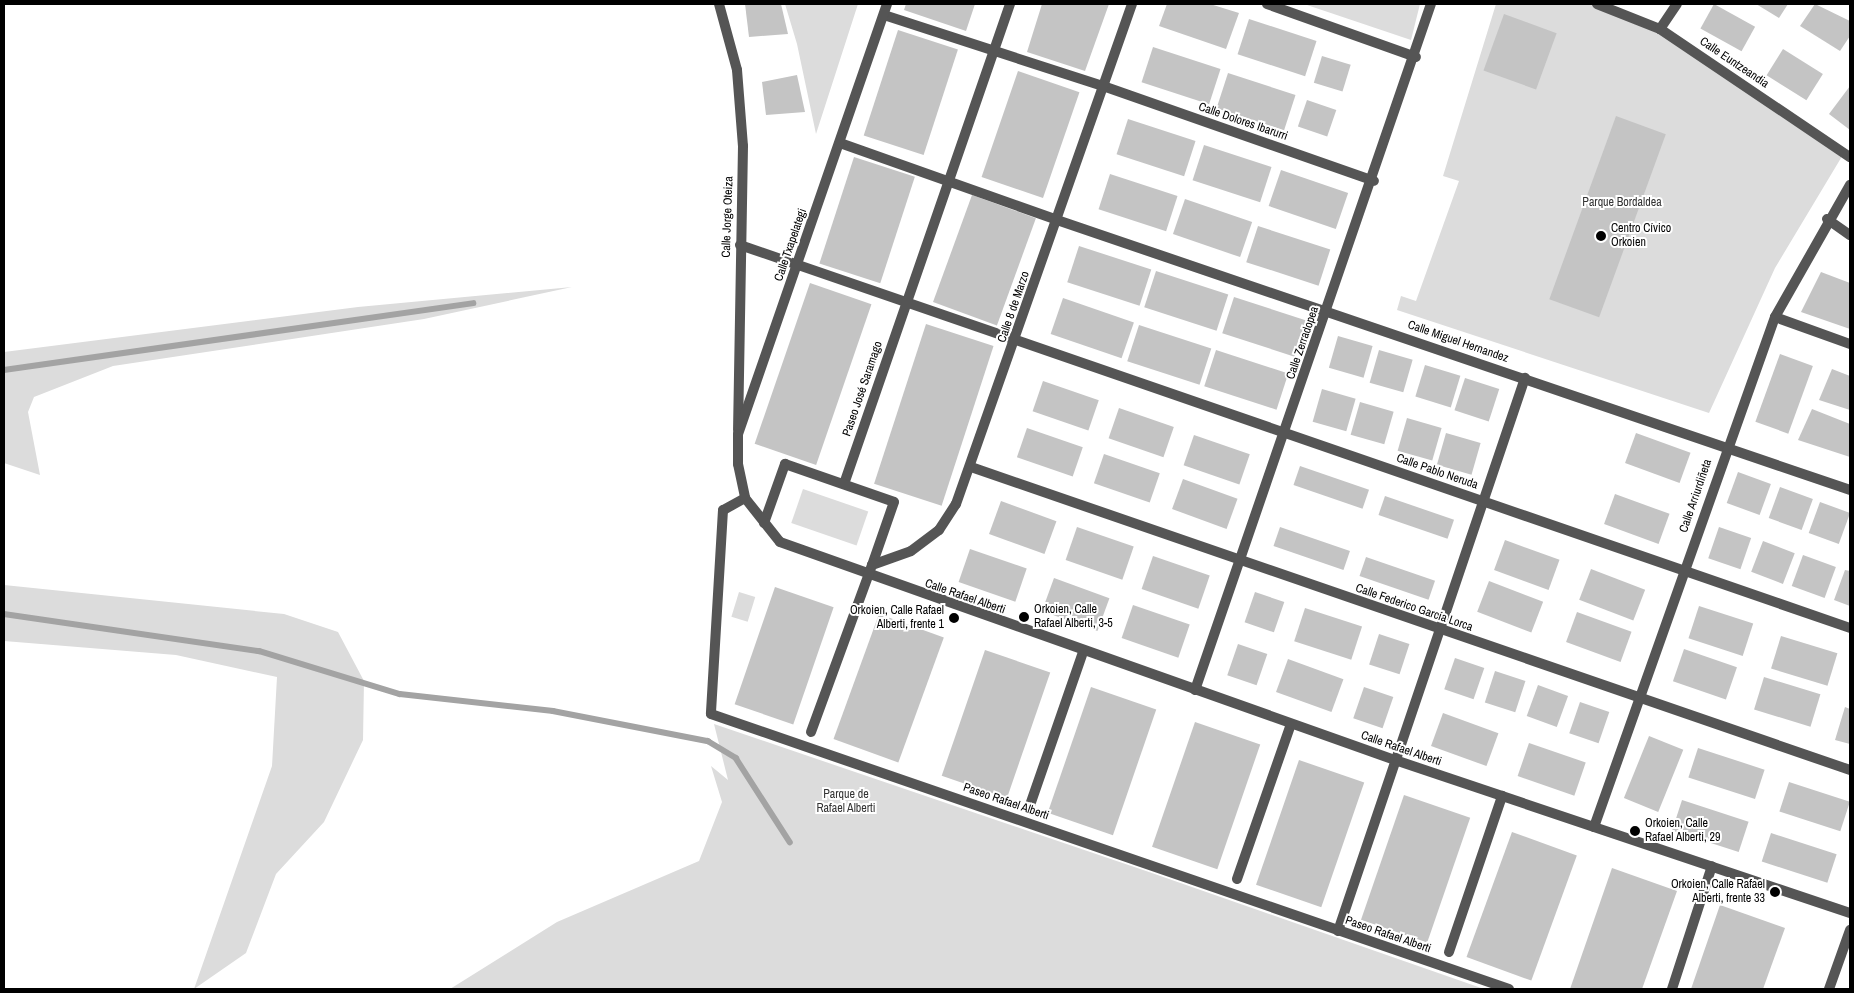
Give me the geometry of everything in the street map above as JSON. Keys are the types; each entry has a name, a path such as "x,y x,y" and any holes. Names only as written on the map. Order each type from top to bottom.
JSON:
{"street":[{"name":"Calle Jorge Oteiza","path":"719,4 737,70 744,146 740,246 738,434"},
{"name":"Calle Txapelategi","path":"745,498 738,464 738,434 887,4"},
{"name":"Paseo José Saramago","path":"844,484 1010,4"},
{"name":"Calle 8 de Marzo","path":"872,565 911,551 939,530 971,467 1132,4"},
{"path":"1267,4 1416,57"},
{"name":"Calle Zerradopea","path":"1195,690 1374,181 1432,4"},
{"name":"Calle Euntzeandia","path":"1597,4 1660,29 1850,157"},
{"path":"1660,29 1677,4"},
{"path":"884,15 1103,86"},
{"name":"Calle Dolores Ibarurri","path":"1103,86 1374,181"},
{"path":"840,143 1057,220"},
{"name":"Calle Arriurdiñeta","path":"1594,827 1641,697 1727,446 1775,318 1827,220 1850,185"},
{"name":"Calle Miguel Hernandez","path":"1057,220 1328,310 1850,490"},
{"path":"1827,220 1850,235"},
{"path":"740,246 1016,340"},
{"path":"1775,318 1850,344"},
{"name":"Calle Pablo Neruda","path":"1016,340 1683,572 1850,628"},
{"path":"1338,931 1525,378"},
{"path":"764,523 785,464 894,502 811,732"},
{"name":"Calle Federico García Lorca","path":"971,467 1850,770"},
{"name":"Calle Rafael Alberti","path":"745,498 780,542 868,576 1395,760 1850,913"},
{"name":"Paseo Rafael Alberti","path":"745,498 723,510 711,714 1509,989"},
{"path":"1029,808 1083,652"},
{"path":"1237,879 1292,724"},
{"path":"1450,952 1502,796"},
{"path":"1672,989 1712,866"},
{"path":"1829,989 1850,930"}],"green space":[{"path":"785,4 858,4 816,134 797,44"},
{"path":"1304,4 1420,4 1411,40"},
{"name":"Parque Bordaldea","path":"1496,4 1597,4 1660,29 1844,153 1775,268 1709,413 1397,310 1401,296 1416,301 1459,181 1443,176"},
{"path":"572,287 424,319 113,366 34,397 28,412 40,475 4,463 4,352 358,307"},
{"path":"803,489 868,511 857,546 791,523"},
{"path":"4,585 284,614 338,632 364,681 363,740 324,822 276,874 246,953 194,989 272,766 277,677 176,655 4,641"},
{"path":"739,592 755,597 748,622 731,617"},
{"name":"Parque de Rafael Alberti","path":"714,724 1149,872 1484,989 450,989 557,922 699,861 722,802 711,766 728,780"}],"building":[{"path":"745,4 781,4 788,34 749,37"},
{"path":"906,4 975,4 966,31 904,10"},
{"path":"1042,4 1109,4 1085,71 1027,52"},
{"path":"1167,4 1210,4 1239,13 1226,49 1159,26"},
{"path":"1714,4 1755,27 1742,51 1700,28"},
{"path":"1756,4 1788,4 1779,18"},
{"path":"1815,4 1850,21 1850,36 1840,51 1800,26"},
{"path":"1504,14 1557,33 1536,90 1483,70"},
{"path":"1249,19 1317,41 1305,76 1238,54"},
{"path":"898,30 958,49 924,155 864,136"},
{"path":"1153,47 1221,69 1209,104 1142,82"},
{"path":"1783,49 1823,74 1806,100 1767,75"},
{"path":"1322,56 1351,65 1343,92 1314,83"},
{"path":"1018,71 1079,92 1043,198 982,177"},
{"path":"1228,73 1296,95 1284,130 1217,108"},
{"path":"797,75 805,112 766,115 762,82"},
{"path":"1850,86 1850,130 1829,114"},
{"path":"1307,100 1336,110 1327,137 1298,126"},
{"name":"Centro Cívico Orkoien","path":"1616,116 1666,134 1599,317 1549,299"},
{"path":"1128,119 1196,141 1184,176 1117,154"},
{"path":"1204,145 1272,167 1260,202 1193,180"},
{"path":"854,157 915,177 880,283 819,264"},
{"path":"1281,170 1348,193 1336,229 1269,206"},
{"path":"1110,174 1178,196 1166,231 1099,209"},
{"path":"972,195 1036,218 997,325 933,302"},
{"path":"1185,199 1252,222 1240,257 1173,234"},
{"path":"1258,226 1330,249 1319,286 1246,262"},
{"path":"1079,246 1151,269 1140,306 1067,282"},
{"path":"1156,271 1228,294 1217,331 1144,307"},
{"path":"1821,272 1850,283 1850,329 1801,312"},
{"path":"810,283 871,304 816,465 755,444"},
{"path":"1234,297 1306,320 1295,357 1222,333"},
{"path":"1063,298 1134,322 1122,358 1051,334"},
{"path":"926,324 994,346 942,506 874,484"},
{"path":"1139,325 1211,348 1200,385 1127,361"},
{"path":"1338,336 1373,346 1364,378 1329,368"},
{"path":"1216,350 1288,373 1277,410 1204,386"},
{"path":"1379,350 1413,360 1403,392 1370,383"},
{"path":"1780,354 1813,366 1788,434 1755,422"},
{"path":"1425,365 1460,376 1451,407 1415,397"},
{"path":"1832,369 1850,376 1850,410 1819,400"},
{"path":"1465,378 1499,389 1489,421 1454,410"},
{"path":"1043,381 1099,400 1088,430 1033,411"},
{"path":"1322,389 1356,399 1346,431 1313,422"},
{"path":"1360,402 1394,412 1384,444 1351,435"},
{"path":"1119,408 1174,427 1163,457 1109,438"},
{"path":"1812,409 1850,424 1850,457 1798,440"},
{"path":"1407,418 1442,428 1432,461 1398,451"},
{"path":"1027,428 1083,447 1073,477 1017,457"},
{"path":"1446,433 1481,443 1472,475 1437,465"},
{"path":"1636,433 1691,453 1680,483 1625,463"},
{"path":"1194,435 1250,454 1239,484 1184,465"},
{"path":"1104,454 1160,473 1150,503 1094,483"},
{"path":"1300,466 1369,490 1363,509 1293,485"},
{"path":"1738,472 1771,484 1760,515 1727,503"},
{"path":"1183,479 1238,499 1227,529 1172,509"},
{"path":"1780,487 1813,499 1802,530 1769,518"},
{"path":"1615,494 1670,514 1659,544 1604,524"},
{"path":"1385,496 1454,520 1448,539 1378,515"},
{"path":"1001,501 1056,521 1044,554 989,534"},
{"path":"1820,502 1850,513 1839,544 1809,533"},
{"path":"1077,527 1134,547 1122,580 1066,560"},
{"path":"1280,527 1350,551 1343,570 1273,546"},
{"path":"1719,527 1751,538 1740,569 1708,558"},
{"path":"1505,540 1560,560 1549,590 1494,570"},
{"path":"1763,541 1795,553 1783,584 1751,572"},
{"path":"970,549 1027,569 1015,602 959,582"},
{"path":"1803,555 1836,567 1825,598 1792,586"},
{"path":"1153,556 1210,576 1198,609 1142,589"},
{"path":"1366,557 1435,581 1429,600 1359,576"},
{"path":"1591,569 1645,590 1633,621 1579,600"},
{"path":"1845,570 1850,571 1850,606 1834,600"},
{"path":"1054,578 1109,598 1097,631 1042,611"},
{"path":"1489,581 1543,602 1531,633 1477,612"},
{"path":"775,587 834,607 793,724 735,704"},
{"path":"1255,592 1284,602 1274,632 1245,622"},
{"path":"1133,605 1190,625 1178,658 1122,638"},
{"path":"1699,606 1753,624 1743,656 1688,638"},
{"path":"1305,608 1362,627 1351,660 1294,641"},
{"path":"1577,612 1632,632 1621,662 1566,642"},
{"path":"879,614 944,638 898,763 834,739"},
{"path":"1379,634 1409,644 1400,674 1369,664"},
{"path":"1781,636 1837,653 1827,686 1771,669"},
{"path":"1238,644 1267,654 1257,685 1227,675"},
{"path":"1684,649 1737,667 1726,699 1673,681"},
{"path":"985,650 1050,672 1007,798 942,776"},
{"path":"1455,658 1484,668 1474,699 1444,689"},
{"path":"1288,659 1343,679 1331,712 1276,692"},
{"path":"1495,671 1525,681 1515,712 1485,702"},
{"path":"1764,677 1820,694 1810,727 1754,710"},
{"path":"1538,685 1568,696 1557,727 1527,716"},
{"path":"1091,687 1156,709 1113,835 1048,813"},
{"path":"1364,687 1393,697 1383,728 1353,718"},
{"path":"1580,702 1609,712 1599,743 1569,733"},
{"path":"1845,707 1850,709 1850,744 1835,740"},
{"path":"1443,713 1498,733 1486,766 1431,746"},
{"path":"1195,722 1260,744 1217,869 1152,847"},
{"path":"1649,736 1683,750 1658,812 1624,798"},
{"path":"1529,743 1586,763 1574,796 1518,776"},
{"path":"1698,748 1765,770 1755,799 1688,777"},
{"path":"1299,760 1364,782 1321,907 1256,885"},
{"path":"1789,782 1850,802 1840,831 1779,811"},
{"path":"1404,795 1470,818 1427,943 1361,920"},
{"path":"1682,800 1749,822 1739,852 1672,830"},
{"path":"1512,832 1577,856 1531,981 1467,957"},
{"path":"1771,833 1837,854 1827,883 1762,862"},
{"path":"1612,868 1677,891 1642,989 1570,989"},
{"path":"1720,905 1785,928 1763,989 1691,989"}],"waterway":[{"path":"4,370 473,303"},
{"path":"4,614 259,651 400,694 553,711 708,741 736,758 790,842"}],"place":[{"name":"Centro Cívico Orkoien","path":"1601,236"},
{"name":"Orkoien, Calle Rafael Alberti, 3-5","path":"1024,617"},
{"name":"Orkoien, Calle Rafael Alberti, frente 1","path":"954,618"},
{"name":"Orkoien, Calle Rafael Alberti, 29","path":"1635,831"},
{"name":"Orkoien, Calle Rafael Alberti, frente 33","path":"1775,892"}]}
